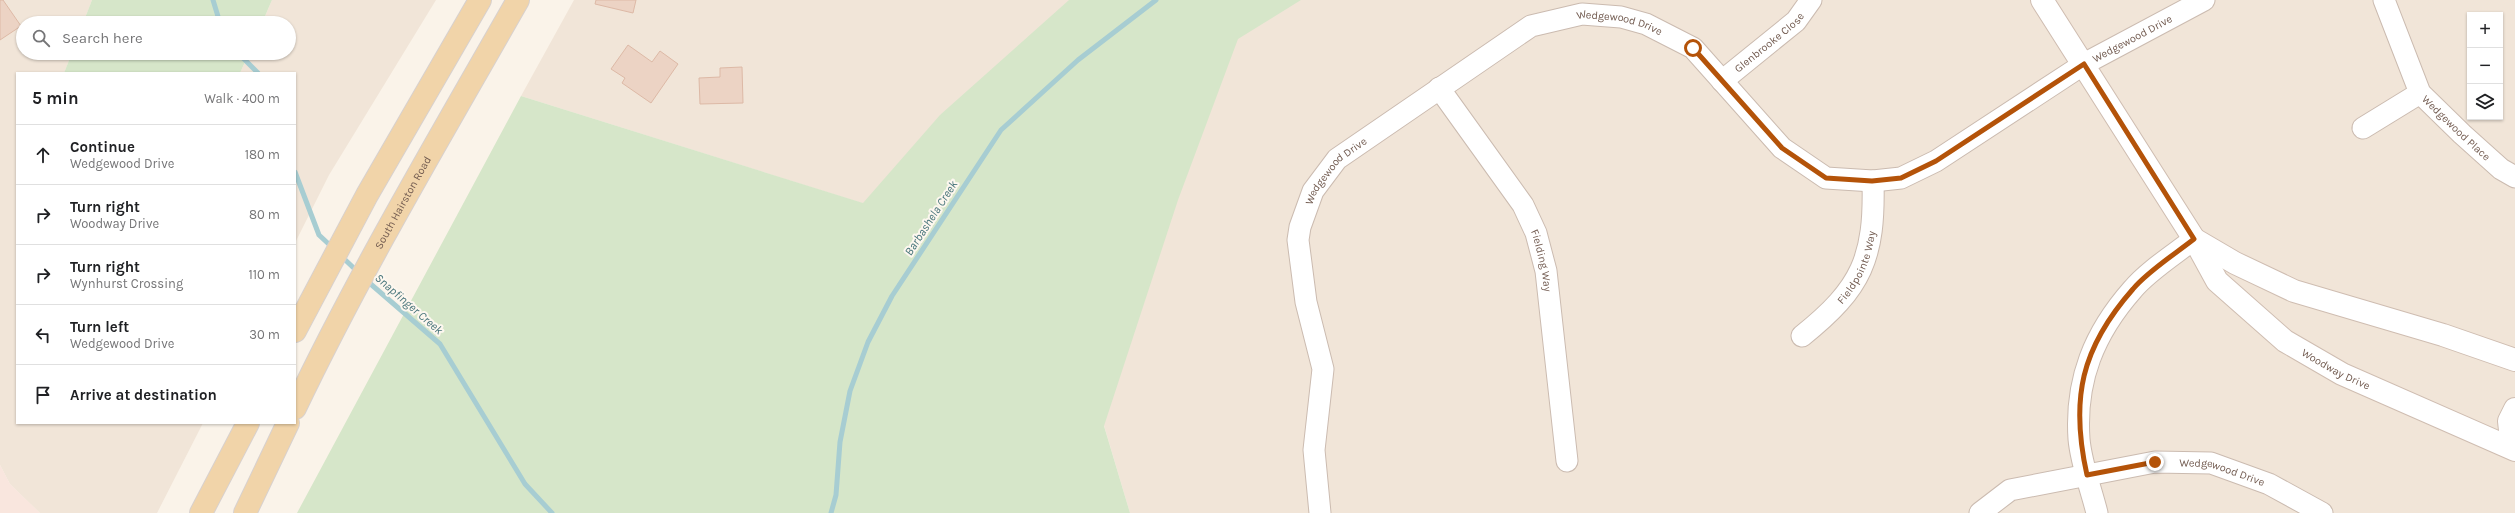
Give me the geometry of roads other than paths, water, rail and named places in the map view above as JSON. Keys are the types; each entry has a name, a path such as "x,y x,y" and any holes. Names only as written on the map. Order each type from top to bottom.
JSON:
{"main road":[{"path":"298,325 367,196 480,0"},
{"name":"South Hairston Road","path":"296,406 327,341 393,218 518,0"},
{"path":"202,513 247,424"},
{"path":"245,513 288,424"}],"street":[{"name":"Glenbrooke Close","path":"1722,81 1796,21 1811,0"},
{"name":"Woodway Drive","path":"2042,0 2194,239 2217,281 2285,341 2342,374 2513,449"},
{"name":"Wedgewood Drive","path":"1320,513 1314,450 1323,369 1306,302 1298,240 1300,227 1314,191 1337,159 1531,26 1582,14 1621,17 1646,24 1693,48 1782,148 1826,178 1872,181 1901,178 1936,161 2084,64 2204,0"},
{"name":"Wedgewood Place","path":"2384,0 2420,93 2467,139 2501,169 2515,177"},
{"name":"Fielding Way","path":"1439,88 1523,205 1536,233 1546,271 1567,461"},
{"path":"2363,128 2420,93"},
{"name":"Fieldpointe Way","path":"1802,336 1827,316 1856,282 1867,259 1874,215 1872,181"},
{"name":"Woodway Drive","path":"2194,239 2235,263 2294,291 2443,334 2515,360"},
{"path":"2097,513 2079,440 2079,401 2087,363 2097,338 2133,288 2194,239"},
{"path":"2513,449 2509,421 2515,409"},
{"name":"Wedgewood Drive","path":"1980,513 2010,490 2155,462 2211,463 2269,484 2322,513"}],"waterway":[{"name":"Snapfinger Creek","path":"213,0 218,16"},
{"name":"Barbashela Creek","path":"831,513 836,495 840,442 850,391 868,342 892,296 1001,130 1078,60 1156,0"},
{"name":"Snapfinger Creek","path":"245,60 257,72"},
{"name":"Snapfinger Creek","path":"296,175 319,235 333,248"},
{"name":"Snapfinger Creek","path":"340,255 359,273"},
{"name":"Snapfinger Creek","path":"366,280 440,344 525,484 552,513"}]}
